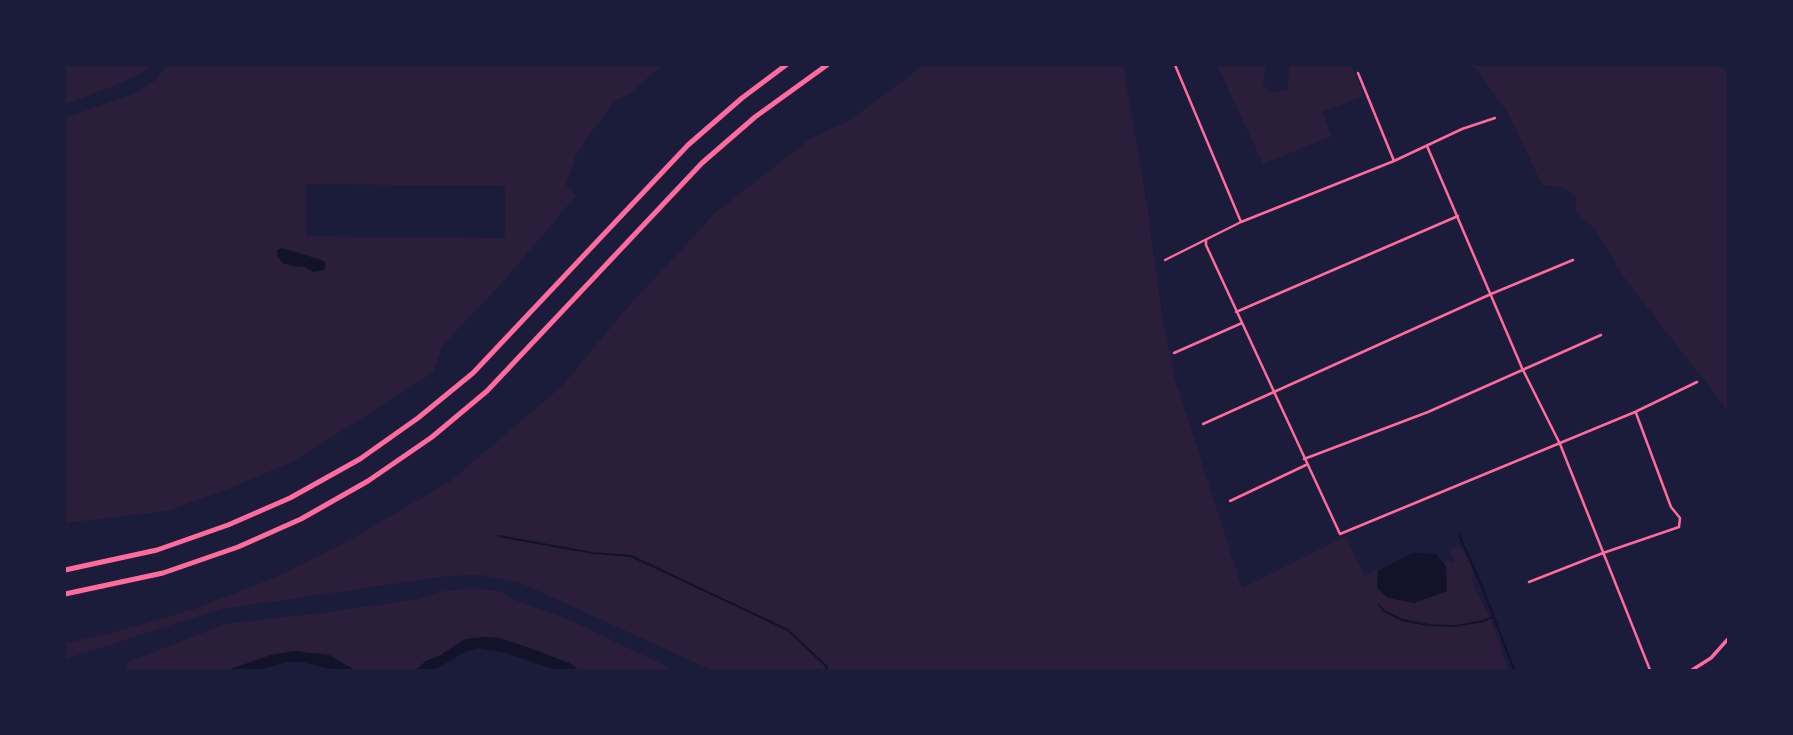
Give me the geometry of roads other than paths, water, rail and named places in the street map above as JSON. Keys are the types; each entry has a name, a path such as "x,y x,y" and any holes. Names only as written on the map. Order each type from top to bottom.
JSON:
{"highway":[{"path":"65,570 157,550 228,525 290,498 360,459 418,418 473,373 688,145 741,98 786,65"},
{"path":"65,594 163,573 238,547 301,519 368,481 432,437 487,391 702,163 755,117 827,65"}],"street":[{"path":"1175,65 1241,222"},
{"path":"1358,73 1394,161"},
{"path":"1165,260 1241,222 1394,161 1462,129 1495,118"},
{"path":"1426,146 1522,369 1560,444 1650,670"},
{"path":"1236,312 1458,216"},
{"path":"1206,240 1236,312 1340,534 1560,444 1697,382"},
{"path":"1203,424 1491,294 1573,260"},
{"path":"1174,353 1242,323"},
{"path":"1304,459 1427,412 1601,335"},
{"path":"1529,582 1679,527 1680,518 1671,507 1635,412"},
{"path":"1230,502 1306,465"},
{"path":"1692,670 1711,658 1728,639"}],"waterway":[{"path":"1459,535 1514,670"},
{"path":"498,536 593,553 631,556 788,630 827,667 825,670"},
{"path":"1379,605 1384,611 1402,620 1429,625 1455,626 1493,617"}]}
